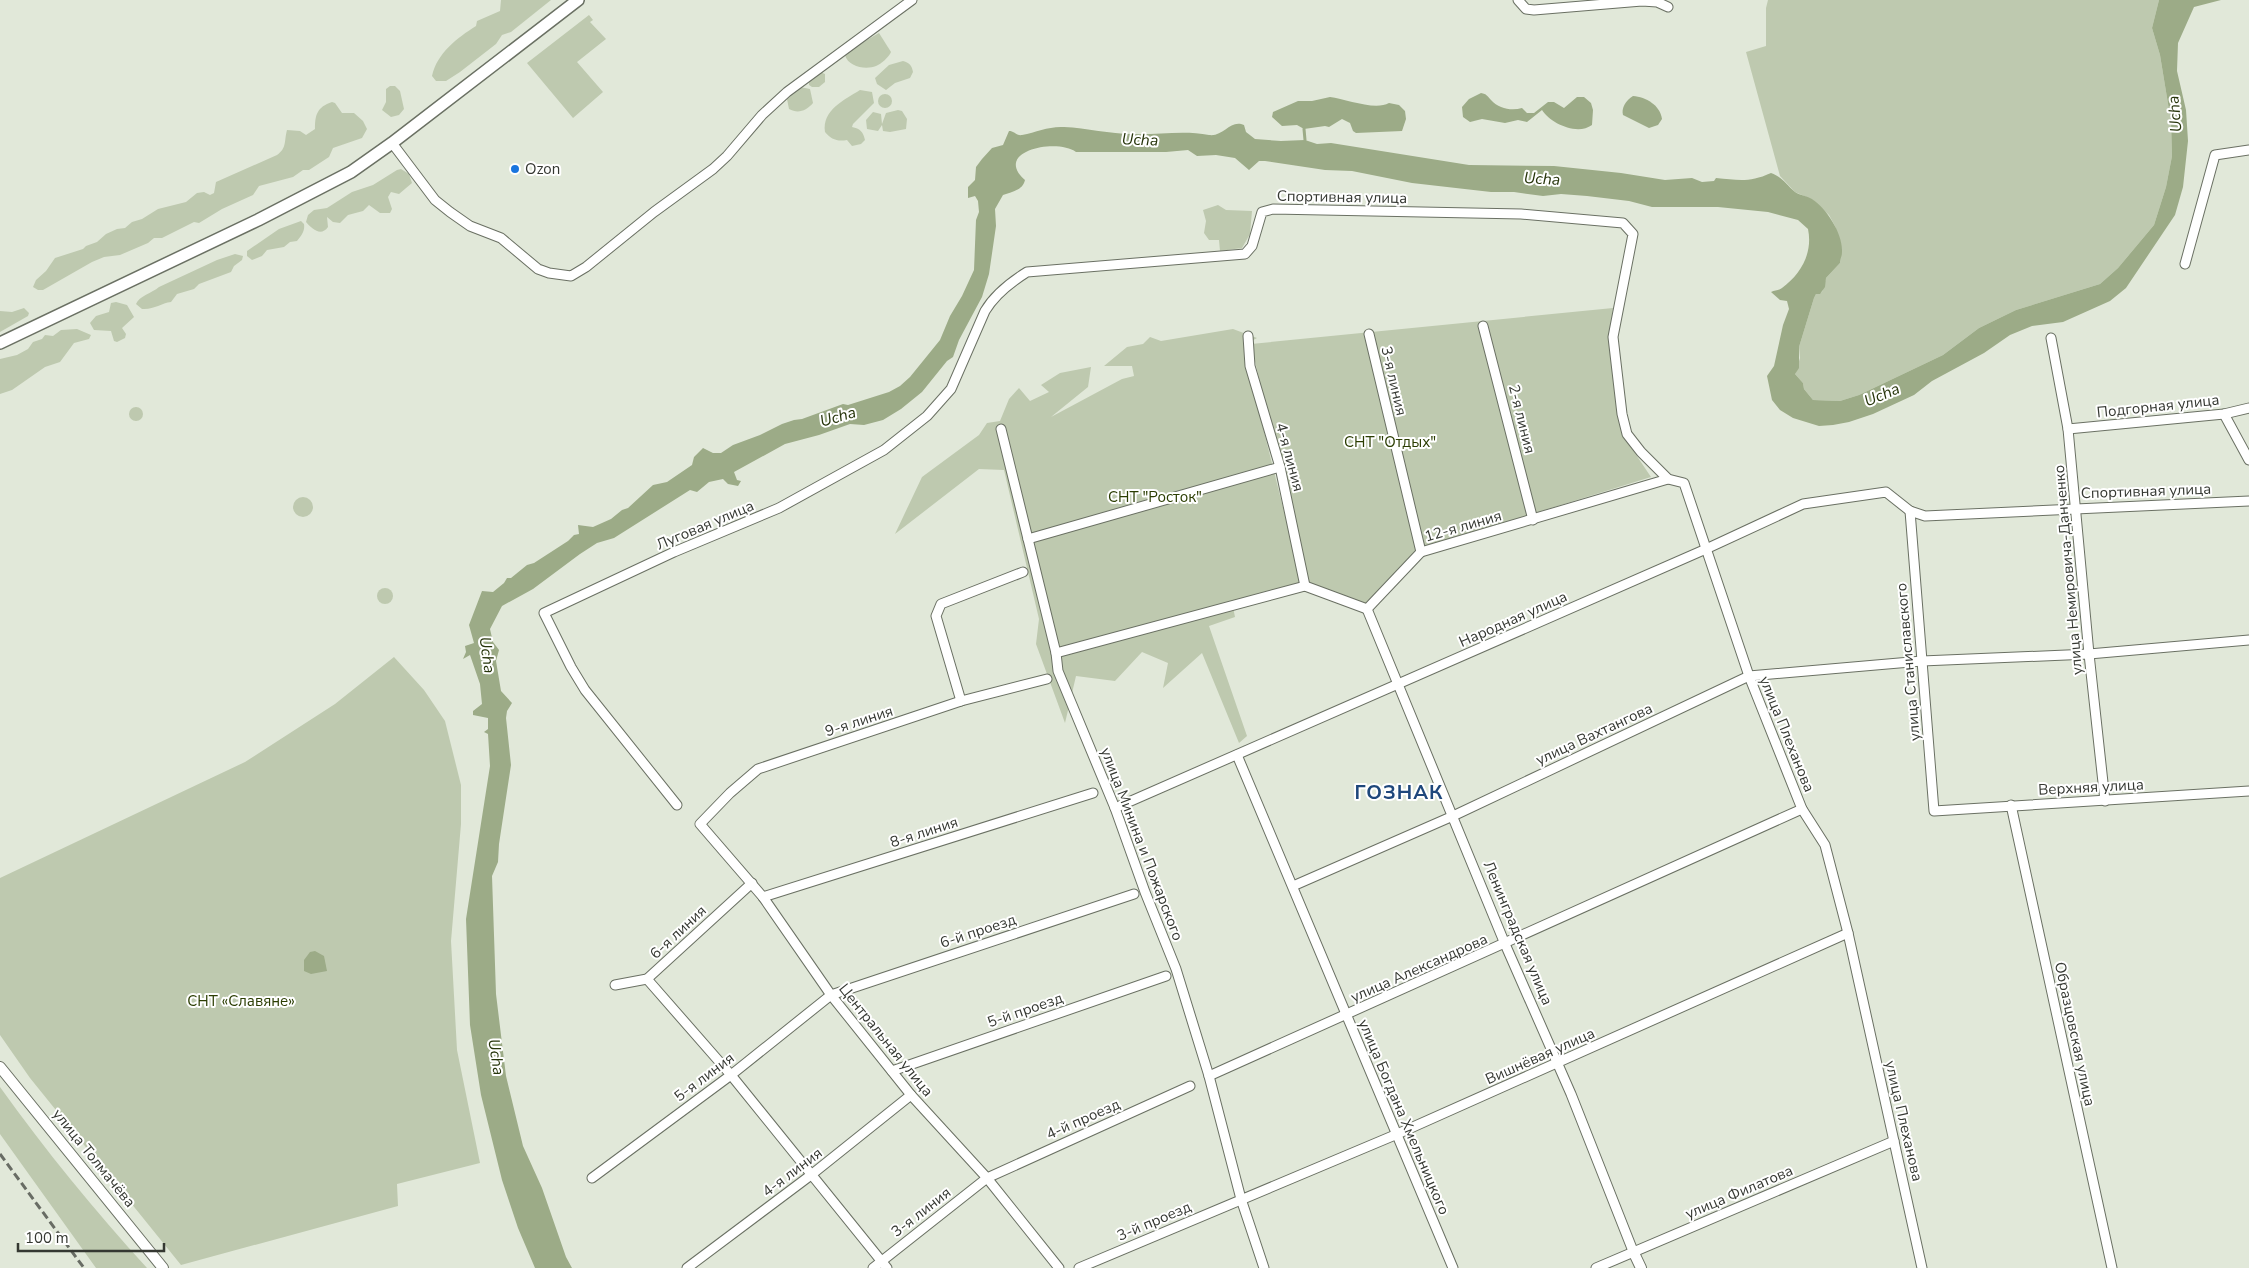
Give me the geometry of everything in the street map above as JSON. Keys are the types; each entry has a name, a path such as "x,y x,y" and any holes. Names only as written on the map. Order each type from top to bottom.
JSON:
{"main road":[{"path":"0,343 326,187 392,143 578,0"}],"street":[{"path":"392,143 435,200 470,226 501,238 538,269 549,273 572,276 713,169 727,156 762,115 787,92 912,0"},
{"path":"1518,0 1526,9 1534,10 1642,1 1656,2 1668,7"},
{"path":"2185,264 2215,155 2249,150"},
{"name":"Спортивная улица","path":"1016,279 1027,272 1244,254 1252,246 1262,212 1280,208 1521,214 1623,223 1633,234"},
{"name":"улица Плеханова","path":"1633,234 1613,337 1622,414 1627,434 1641,452 1668,479 1684,483 1749,676 1802,809 1825,845 1848,933 1922,1268"},
{"name":"Луговая улица","path":"677,805 585,690 544,613 674,552 779,508 884,450 927,416 951,388 985,311 991,302 1016,279"},
{"name":"2-я линия","path":"1483,326 1533,520"},
{"name":"3-я линия","path":"1369,334 1421,552"},
{"name":"4-я линия","path":"1248,336 1250,366 1280,467 1305,586"},
{"name":"улица Немировича-Данченко","path":"2051,338 2068,429 2105,801"},
{"name":"Подгорная улица","path":"2068,429 2224,414 2249,408"},
{"path":"2224,414 2249,460"},
{"name":"улица Минина и Пожарского","path":"1001,429 1056,653 1058,671 1115,808 1144,892 1176,969 1209,1076 1241,1199 1264,1268"},
{"path":"1028,539 1280,467"},
{"name":"12-я линия","path":"1367,609 1421,552 1668,479"},
{"name":"Народная улица","path":"1115,808 1706,549 1803,504 1886,492 1910,511 1925,516"},
{"name":"Спортивная улица","path":"1925,516 2249,501"},
{"name":"улица Станиславского","path":"1910,511 1934,811"},
{"path":"961,701 936,616 941,604 1024,572"},
{"path":"1056,653 1305,586 1367,609"},
{"name":"Ленинградская улица","path":"1367,609 1505,944 1556,1064 1571,1094 1641,1268"},
{"path":"1922,661 2089,654 2249,640"},
{"name":"улица Вахтангова","path":"1292,886 1453,816 1749,676 1922,661"},
{"name":"9-я линия","path":"700,824 730,793 758,769 961,701 1047,679"},
{"name":"улица Богдана Хмельницкого","path":"1237,755 1347,1015 1395,1135 1453,1268"},
{"name":"Верхняя улица","path":"1934,811 2249,791"},
{"name":"8-я линия","path":"764,898 1093,793"},
{"name":"Образцовская улица","path":"2011,805 2112,1268"},
{"name":"улица Александрова","path":"1209,1076 1802,809"},
{"name":"Центральная улица","path":"700,824 764,898 831,995 911,1095 987,1178 1059,1268"},
{"name":"6-я линия","path":"615,985 647,979 752,883"},
{"name":"6-й проезд","path":"831,995 1134,894"},
{"name":"Вишнёвая улица","path":"1241,1199 1395,1135 1848,933"},
{"name":"5-й проезд","path":"892,1071 1166,976"},
{"path":"647,979 731,1075 884,1265"},
{"name":"5-я линия","path":"592,1178 731,1075 831,995"},
{"name":"улица Толмачёва","path":"0,1068 163,1268"},
{"name":"4-й проезд","path":"987,1178 1190,1086"},
{"name":"4-я линия","path":"687,1268 811,1175 911,1095"},
{"name":"улица Филатова","path":"1596,1268 1894,1141"},
{"name":"3-я линия","path":"873,1268 884,1265 987,1178"},
{"name":"3-й проезд","path":"1079,1268 1241,1199"}],"green space":[{"path":"501,0 551,0 511,32 502,35 496,44 460,72 446,81 436,81 432,76 443,53 455,41 476,26 477,21 500,11"},
{"path":"1768,0 2159,0 2152,28 2160,55 2171,122 2172,156 2166,187 2154,225 2118,268 2100,284 2016,310 1979,328 1943,355 1859,395 1840,401 1813,400 1795,374 1800,358 1799,347 1814,298 1816,294 1822,292 1826,278 1840,263 1839,258 1842,251 1835,226 1829,215 1813,200 1795,192 1780,176 1746,52 1766,46 1766,8"},
{"path":"589,15 593,20 590,22 606,39 577,62 603,92 573,118 527,63"},
{"path":"879,33 891,52 887,58 872,67 853,65 847,59 845,55 848,51"},
{"path":"903,61 912,68 913,72 910,78 895,83 886,90 877,84 875,78 889,65"},
{"path":"820,72 825,74 825,82 819,87 809,85 809,79"},
{"path":"390,86 395,86 400,91 404,109 399,115 391,117 382,110 386,102 386,89"},
{"path":"800,87 810,89 813,103 802,111 792,111 789,109 787,99"},
{"path":"860,90 872,92 874,103 853,124 852,127 861,131 865,140 861,144 852,146 847,140 834,139 825,132 825,124 835,106"},
{"path":"882,94 888,94 892,101 888,108 882,108 878,104 878,98"},
{"path":"332,102 335,103 342,113 354,113 363,121 367,129 362,138 333,148 329,157 309,170 303,170 293,177 259,186 253,195 222,209 199,223 194,222 162,238 154,238 148,243 120,255 104,257 92,262 43,290 33,287 36,280 46,271 55,258 83,249 97,242 106,234 125,228 132,222 142,219 158,209 186,202 197,193 204,192 210,195 214,193 216,182 277,155 284,147 287,130 300,131 306,135 315,129 316,116 320,109"},
{"path":"902,111 907,119 906,129 890,132 883,131 882,125 878,131 867,129 866,120 873,112 881,114 882,124 886,113"},
{"path":"401,169 409,174 412,183 399,194 391,192 388,197 392,209 390,213 380,213 369,205 363,211 348,215 340,223 333,222 327,217 328,227 320,232 306,222 308,215 314,210 327,208 352,192 373,185"},
{"path":"1218,205 1226,210 1252,211 1250,234 1242,248 1220,251 1219,240 1209,240 1204,233 1206,221 1203,210"},
{"path":"301,221 304,224 304,229 297,241 290,242 284,247 267,250 262,256 252,260 247,256 247,251 279,229"},
{"path":"235,254 243,256 242,260 234,266 231,272 199,284 194,289 177,294 171,302 146,309 142,309 136,304 159,287 217,260"},
{"path":"116,302 127,305 134,317 122,328 126,334 125,338 117,342 114,341 111,331 94,330 90,323 96,316 109,312 111,303"},
{"path":"24,308 29,313 28,316 0,332 0,311 12,312"},
{"name":"СНТ \"Отдых\"","path":"1613,308 1609,339 1619,419 1624,437 1651,477 1416,550 1366,606 1307,585 1251,344"},
{"path":"77,329 91,335 89,339 74,343 60,362 45,367 12,390 0,394 0,359 17,355 28,349 33,342 42,339 45,335 53,336 61,330"},
{"name":"СНТ \"Росток\"","path":"1233,329 1257,338 1244,345 1250,376 1302,583 1232,602 1235,617 1209,626 1247,736 1239,743 1202,653 1163,688 1168,663 1142,652 1115,681 1076,676 1065,723 1036,644 1039,619 1004,470 979,469 895,534 922,477 979,435 987,423 1000,421 1009,399 1019,388 1030,401 1049,392 1041,385 1060,373 1091,367 1088,387 1051,417 1122,379 1134,376 1132,366 1104,366 1127,347 1143,344 1150,337 1161,341"},
{"path":"136,407 141,409 143,414 141,419 136,421 131,419 129,414 131,409"},
{"path":"303,497 310,500 313,507 310,514 303,517 296,514 293,507 296,500"},
{"path":"385,588 391,590 393,596 391,602 385,604 379,602 377,596 379,590"},
{"name":"СНТ «Славяне»","path":"394,657 424,690 445,721 461,785 461,824 451,941 457,1050 480,1163 397,1184 398,1206 181,1265 30,1078 0,1035 0,878 245,762 335,704"},
{"path":"0,1087 71,1180 147,1268 96,1268 0,1134"}],"water":[{"name":"Ucha","path":"2159,0 2221,0 2194,7 2178,43 2177,71 2186,110 2188,141 2183,187 2175,215 2126,288 2110,301 2063,322 2032,326 2010,335 1984,353 1932,381 1914,395 1873,414 1833,425 1819,426 1793,418 1780,410 1772,400 1767,376 1774,366 1783,325 1789,309 1787,301 1780,300 1771,292 1782,288 1800,270 1809,246 1808,229 1798,220 1768,212 1718,207 1652,207 1629,201 1587,196 1561,194 1543,196 1514,192 1491,192 1412,183 1352,171 1325,170 1265,161 1259,161 1249,170 1235,158 1216,155 1197,156 1188,150 1166,152 1076,152 1055,146 1031,150 1022,155 1016,161 1017,170 1025,180 1024,183 1017,190 1003,195 995,209 996,226 989,274 982,297 959,340 953,357 947,361 922,392 901,409 883,420 864,425 850,424 785,444 734,472 737,480 741,481 738,486 728,484 723,479 709,482 697,492 690,490 614,538 597,543 533,589 502,606 490,629 493,642 499,650 496,661 501,691 512,703 507,711 506,718 511,765 498,862 492,876 496,994 506,1076 523,1146 542,1188 566,1257 572,1268 535,1268 518,1228 502,1180 481,1095 470,1025 466,919 490,766 488,734 484,732 488,729 488,718 473,715 473,711 482,704 480,684 470,655 463,659 466,652 465,646 474,643 469,625 482,591 493,592 507,578 511,578 527,565 534,563 574,535 579,534 578,525 593,527 611,519 622,510 628,508 653,485 667,482 692,465 694,457 703,448 713,453 721,453 733,445 782,424 843,404 848,405 889,392 900,386 910,377 940,340 974,270 976,220 979,212 978,201 975,196 968,198 968,187 975,180 976,167 992,148 1003,145 1009,131 1022,135 1048,128 1064,127 1124,134 1190,133 1214,135 1235,124 1239,124 1244,125 1246,132 1255,139 1305,140 1317,144 1331,143 1469,165 1554,166 1665,180 1692,178 1702,182 1714,181 1716,178 1750,180 1771,173 1781,179 1795,192 1818,203 1833,222 1840,238 1842,252 1840,263 1826,278 1825,287 1820,294 1816,294 1814,298 1799,347 1799,368 1795,374 1813,400 1840,401 1859,395 1943,355 1979,328 2016,310 2100,284 2118,268 2154,225 2166,187 2172,156 2171,122 2160,55 2152,28"},
{"path":"1481,93 1502,107 1510,109 1522,108 1527,113 1534,113 1548,102 1554,102 1564,108 1577,97 1584,97 1591,103 1593,110 1592,125 1586,128 1572,129 1557,123 1542,110 1527,122 1518,120 1505,123 1482,119 1470,122 1463,117 1462,107 1469,99"},
{"path":"1633,96 1643,98 1655,106 1662,119 1658,125 1649,128 1623,115 1625,104"},
{"path":"1330,97 1376,106 1389,103 1399,105 1405,111 1406,119 1402,131 1356,133 1353,131 1350,123 1342,119 1329,127 1304,129 1297,125 1282,126 1272,117 1273,112 1298,101 1312,101"},
{"path":"315,951 324,956 327,971 311,974 304,971 304,960 310,952"}],"waterway":[{"path":"1304,129 1305,140"}],"railway":[{"path":"0,1154 84,1268"}],"place":[{"name":"Ozon","path":"515,169"}],"district":[{"name":"ГОЗНАК","path":"1399,792"}]}
